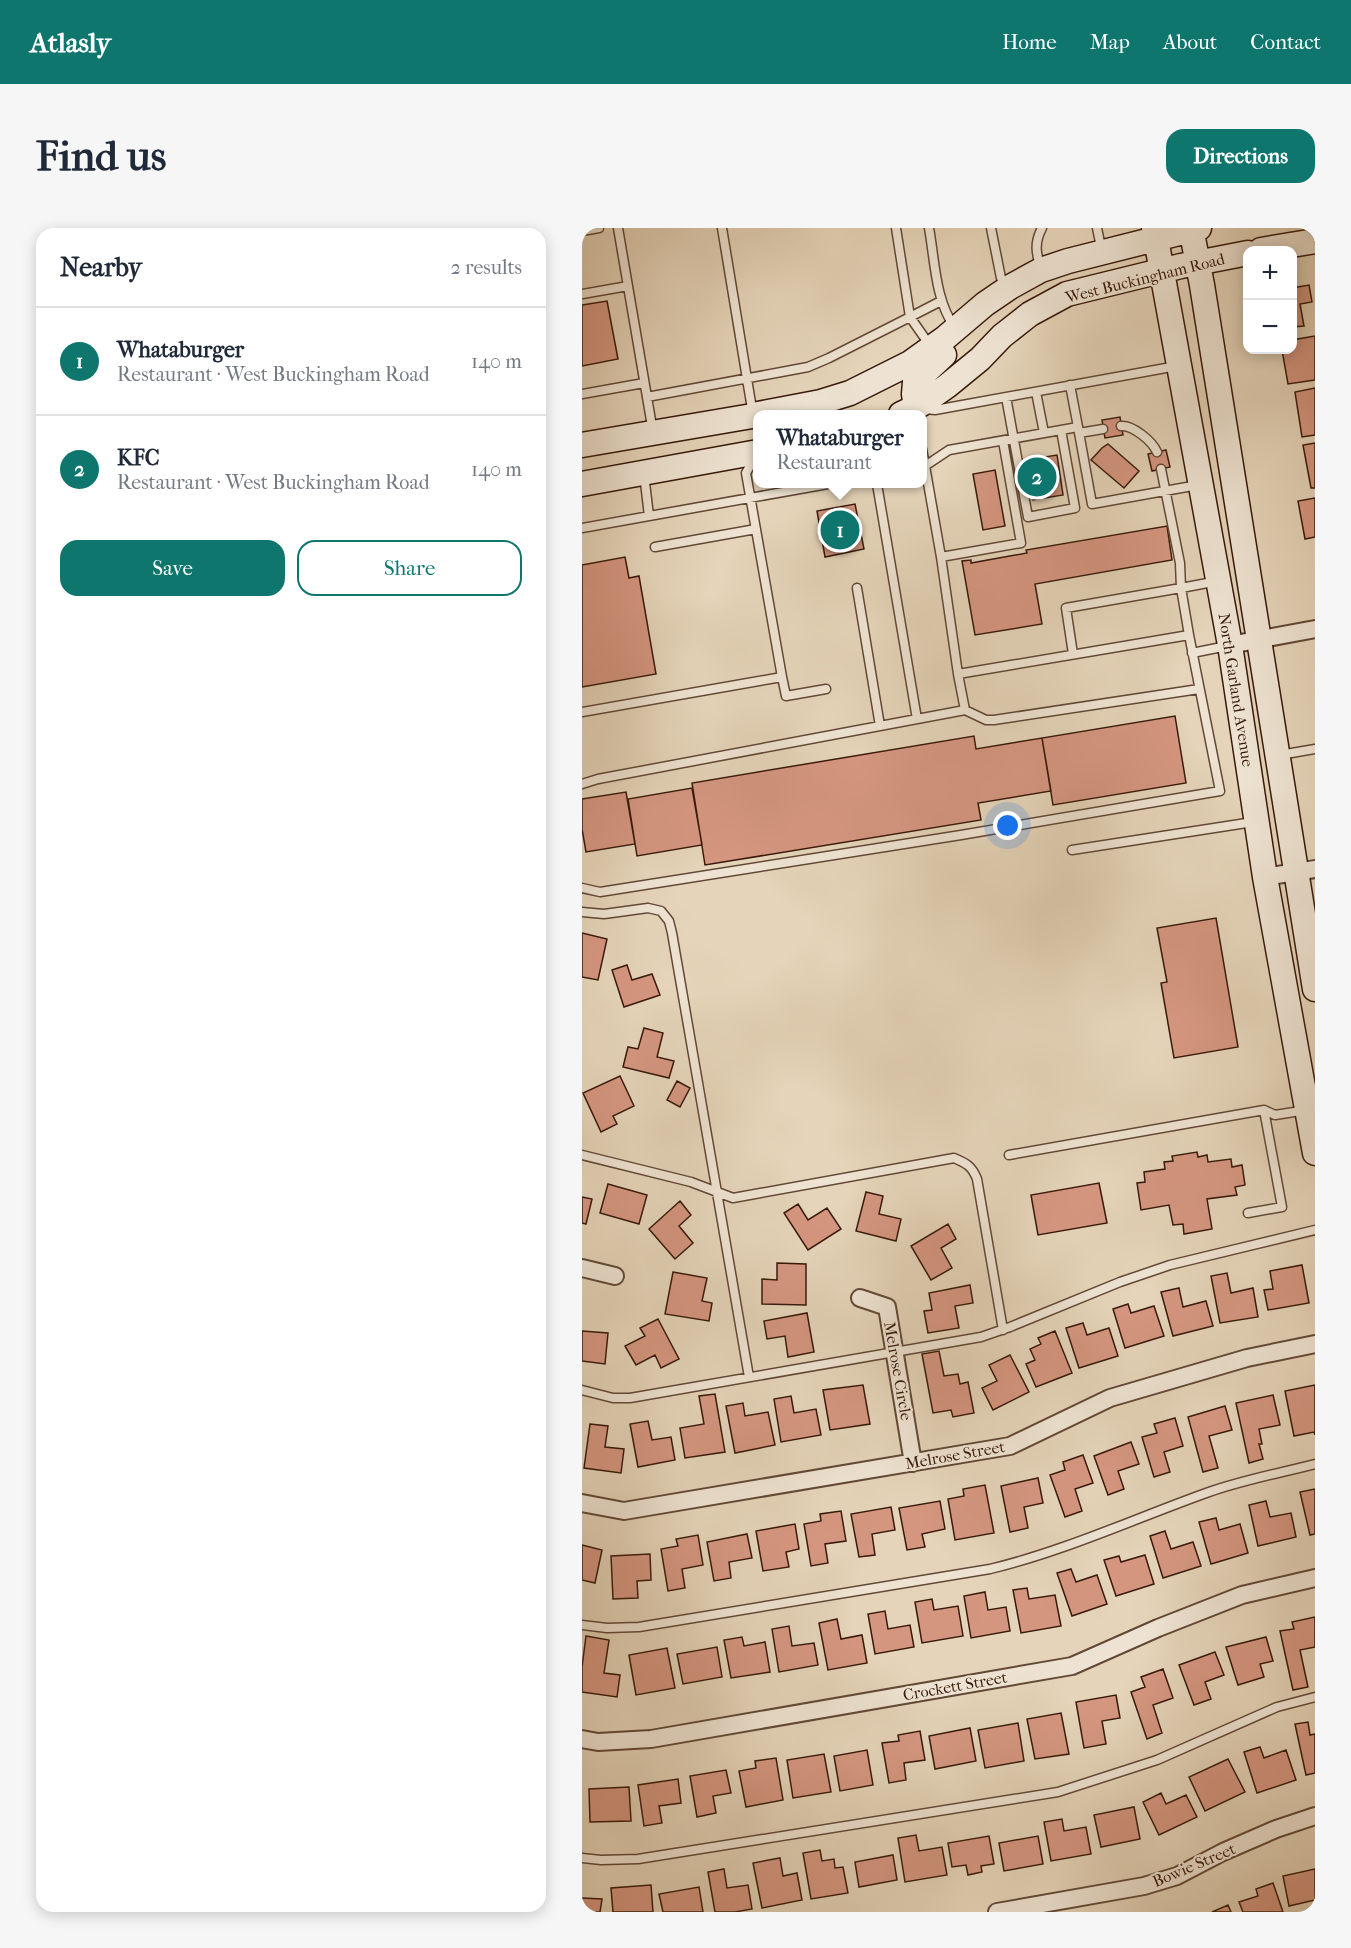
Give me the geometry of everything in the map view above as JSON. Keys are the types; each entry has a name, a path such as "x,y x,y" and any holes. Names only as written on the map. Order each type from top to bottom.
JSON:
{"main road":[{"path":"781,410 850,393 910,363 1007,289 1041,270 1155,233 1194,228"},
{"name":"North Garland Avenue","path":"1194,228 1277,756 1306,870 1315,989"},
{"name":"North Garland Avenue","path":"1155,233 1230,645 1265,877 1311,1109 1315,1153"},
{"path":"1285,246 1315,241"},
{"name":"West Buckingham Road","path":"914,410 972,366 1002,336 1030,314 1067,294 1243,254"},
{"path":"911,410 915,382 943,357 953,340 955,328"},
{"path":"582,445 753,416"},
{"path":"582,484 753,454"}],"street":[{"path":"1230,645 1315,629"},
{"path":"1265,877 1306,870"},
{"path":"582,1269 615,1276"},
{"name":"Melrose Circle","path":"860,1298 887,1307 913,1463"},
{"name":"Melrose Street","path":"582,1503 624,1511 1010,1446 1110,1398 1247,1358 1315,1344"},
{"name":"Crockett Street","path":"582,1738 598,1742 651,1739 1072,1666 1158,1628 1242,1595 1315,1578"},
{"name":"Bowie Street","path":"997,1912 1144,1886 1177,1876 1223,1852 1276,1829 1315,1816"}],"lane":[{"path":"582,231 599,228"},
{"path":"618,228 653,433"},
{"path":"722,228 747,379 755,410"},
{"path":"896,228 910,316 932,347"},
{"path":"929,228 941,301 947,317 955,328"},
{"path":"991,228 1001,278 1007,289"},
{"path":"1041,270 1035,250 1037,237 1042,228"},
{"path":"1097,228 1102,252"},
{"path":"582,294 628,286"},
{"path":"647,397 808,367 941,301"},
{"path":"927,411 1179,366"},
{"path":"582,394 644,383"},
{"path":"1070,385 1092,504 1200,484"},
{"path":"1036,392 1044,433"},
{"path":"1006,397 1028,517 1075,508 1061,430"},
{"path":"1121,426 1127,425 1154,445 1158,452"},
{"path":"927,464 948,450 1061,430 1103,429"},
{"path":"941,558 1021,543 1003,441"},
{"path":"753,461 746,473 786,696 826,689"},
{"path":"582,888 600,892 1220,791 1192,653 1181,588 1180,563 1161,469"},
{"path":"644,472 649,516"},
{"path":"927,482 965,710"},
{"path":"582,528 802,488"},
{"path":"878,488 917,719"},
{"path":"655,547 756,529"},
{"path":"1073,654 1066,609 1218,581"},
{"path":"857,588 880,726"},
{"path":"958,674 1189,634"},
{"path":"1192,653 1230,645"},
{"path":"582,712 782,677"},
{"path":"582,784 598,779 965,710 986,720 994,720 1199,688"},
{"path":"1277,756 1315,749"},
{"path":"1072,850 1257,821"},
{"path":"582,912 604,914 648,908 661,911 669,921 749,1377"},
{"path":"1009,1155 1264,1110 1275,1115 1311,1109"},
{"path":"1248,1213 1282,1207 1264,1110"},
{"path":"582,1155 691,1182 733,1198 954,1158 964,1162 973,1170 977,1179 1002,1330"},
{"path":"582,1390 613,1398 630,1398 981,1337 1120,1282 1170,1265 1315,1230"},
{"path":"582,1625 607,1628 658,1625 990,1569 1021,1562 1213,1491 1315,1464"},
{"path":"582,1858 638,1859 1058,1792 1157,1760 1278,1707 1315,1697"}],"building":[{"path":"1309,285 1312,302 1300,304 1304,326 1297,327 1297,287"},
{"path":"607,301 618,359 582,366 582,305"},
{"path":"1315,336 1315,380 1288,384 1283,354 1297,354 1297,339"},
{"path":"1315,388 1315,435 1302,437 1295,392"},
{"path":"1120,417 1123,435 1105,438 1102,420"},
{"path":"1315,443 1315,488 1311,488 1303,445"},
{"path":"1108,444 1139,471 1124,488 1091,460"},
{"path":"1166,450 1170,467 1152,471 1148,454"},
{"path":"1057,455 1063,495 1033,500 1026,460"},
{"path":"995,470 1005,526 983,530 973,474"},
{"path":"1315,498 1315,537 1305,539 1298,501"},
{"path":"855,504 864,549 825,557 817,511"},
{"path":"1167,526 1172,560 1035,584 1042,624 975,635 962,561 971,560 971,563 1027,553 1026,550"},
{"path":"625,557 629,578 639,576 656,674 582,687 582,565"},
{"path":"1175,716 1186,783 1053,805 1042,738"},
{"path":"974,736 976,749 1042,738 1051,791 978,803 981,820 705,865 692,783"},
{"path":"692,788 702,845 637,856 628,799"},
{"path":"626,792 635,844 586,852 582,829 582,799"},
{"path":"1216,918 1238,1047 1174,1058 1161,983 1167,982 1157,928"},
{"path":"582,933 607,939 598,980 582,977"},
{"path":"627,965 632,980 652,974 660,995 624,1007 612,970"},
{"path":"644,1028 663,1033 657,1057 674,1061 669,1078 623,1067 628,1047 638,1049"},
{"path":"620,1076 634,1106 613,1116 617,1124 601,1132 583,1093"},
{"path":"677,1081 690,1088 680,1107 667,1100"},
{"path":"1197,1152 1198,1157 1207,1155 1208,1162 1231,1159 1232,1167 1242,1165 1245,1185 1235,1187 1237,1195 1207,1199 1212,1229 1184,1234 1183,1224 1173,1225 1169,1205 1141,1210 1137,1183 1145,1182 1144,1172 1165,1169 1164,1162 1173,1161 1172,1156"},
{"path":"1099,1183 1107,1223 1038,1235 1031,1195"},
{"path":"608,1184 647,1195 639,1224 600,1213"},
{"path":"866,1192 883,1196 879,1214 901,1219 896,1241 856,1231"},
{"path":"582,1197 592,1199 586,1224 582,1223"},
{"path":"680,1201 691,1215 679,1226 693,1243 675,1259 649,1229"},
{"path":"798,1204 808,1220 827,1208 841,1229 808,1250 784,1213"},
{"path":"948,1224 956,1239 941,1248 952,1268 931,1280 911,1246"},
{"path":"777,1263 806,1264 806,1305 762,1304 762,1279 777,1280"},
{"path":"1302,1265 1309,1303 1268,1310 1264,1290 1273,1289 1270,1271"},
{"path":"673,1272 707,1278 702,1301 712,1303 709,1321 665,1314"},
{"path":"1227,1273 1231,1293 1253,1288 1258,1317 1220,1323 1211,1276"},
{"path":"970,1285 973,1303 955,1306 959,1328 928,1333 924,1311 932,1310 929,1293"},
{"path":"1179,1288 1183,1307 1206,1301 1213,1326 1173,1336 1161,1292"},
{"path":"1128,1304 1131,1313 1154,1306 1164,1336 1125,1348 1113,1309"},
{"path":"807,1313 814,1352 788,1357 785,1336 767,1339 764,1321"},
{"path":"658,1319 679,1359 661,1368 655,1355 636,1365 625,1346 645,1336 640,1328"},
{"path":"1083,1323 1087,1335 1109,1328 1118,1356 1079,1368 1066,1328"},
{"path":"582,1331 608,1333 605,1364 582,1361"},
{"path":"1055,1331 1072,1373 1036,1387 1026,1364 1035,1360 1030,1349 1041,1344 1038,1338"},
{"path":"939,1351 944,1376 958,1374 960,1384 968,1382 974,1413 953,1417 951,1410 933,1413 922,1354"},
{"path":"1010,1355 1029,1392 993,1410 982,1388 997,1381 989,1365"},
{"path":"863,1385 870,1424 830,1430 823,1390"},
{"path":"1315,1385 1315,1435 1314,1432 1294,1436 1285,1391"},
{"path":"715,1394 725,1452 685,1458 680,1428 704,1424 699,1396"},
{"path":"1273,1395 1280,1425 1259,1429 1262,1444 1259,1444 1263,1459 1249,1463 1236,1403"},
{"path":"791,1396 794,1413 816,1409 821,1435 781,1442 774,1399"},
{"path":"743,1403 745,1416 768,1412 775,1445 735,1453 726,1406"},
{"path":"1225,1406 1232,1430 1209,1436 1218,1468 1203,1472 1188,1417"},
{"path":"1175,1418 1183,1446 1164,1452 1170,1472 1154,1477 1142,1437 1157,1433 1154,1424"},
{"path":"648,1421 652,1440 671,1437 675,1460 638,1467 630,1424"},
{"path":"590,1424 608,1426 605,1447 624,1449 621,1473 584,1468"},
{"path":"1131,1442 1139,1464 1118,1471 1124,1489 1108,1495 1094,1456"},
{"path":"1083,1455 1093,1483 1075,1489 1082,1511 1065,1517 1050,1475 1065,1470 1063,1462"},
{"path":"1038,1478 1043,1503 1024,1507 1028,1528 1010,1532 1001,1486"},
{"path":"985,1485 994,1533 955,1540 948,1499 964,1496 963,1489"},
{"path":"1315,1489 1315,1534 1310,1535 1300,1492"},
{"path":"940,1501 945,1529 922,1534 925,1547 907,1550 899,1508"},
{"path":"1266,1501 1270,1517 1291,1513 1296,1537 1258,1546 1249,1505"},
{"path":"891,1507 895,1530 872,1534 875,1555 859,1557 851,1514"},
{"path":"841,1511 846,1541 825,1544 828,1563 811,1566 804,1524 821,1521 820,1514"},
{"path":"1216,1518 1219,1530 1240,1524 1248,1553 1211,1564 1199,1522"},
{"path":"795,1524 799,1549 786,1552 789,1567 763,1571 756,1531"},
{"path":"1165,1531 1171,1549 1193,1542 1201,1566 1163,1578 1150,1536"},
{"path":"747,1534 752,1558 729,1562 731,1578 714,1581 707,1542"},
{"path":"698,1535 703,1565 682,1569 685,1588 668,1591 661,1549 678,1546 676,1539"},
{"path":"582,1545 602,1550 595,1583 582,1580"},
{"path":"650,1554 651,1580 637,1581 638,1598 613,1599 611,1556"},
{"path":"1145,1555 1154,1584 1116,1596 1104,1560 1119,1556 1121,1562"},
{"path":"1071,1569 1076,1582 1097,1575 1107,1604 1072,1616 1057,1573"},
{"path":"1027,1588 1029,1599 1055,1595 1061,1626 1021,1633 1013,1590"},
{"path":"985,1592 988,1610 1006,1607 1010,1631 971,1638 964,1596"},
{"path":"932,1599 934,1610 958,1606 963,1636 922,1643 915,1602"},
{"path":"885,1611 888,1629 910,1625 914,1647 875,1654 868,1614"},
{"path":"1315,1617 1315,1647 1300,1650 1308,1687 1293,1690 1280,1631 1294,1629 1292,1622"},
{"path":"837,1619 841,1639 862,1635 867,1663 828,1670 819,1623"},
{"path":"789,1626 792,1646 814,1643 818,1665 779,1672 772,1629"},
{"path":"586,1636 609,1640 604,1673 620,1675 617,1697 582,1692"},
{"path":"742,1637 744,1646 765,1642 770,1672 731,1678 724,1640"},
{"path":"1266,1637 1273,1661 1260,1664 1264,1677 1238,1685 1226,1647"},
{"path":"717,1647 722,1677 683,1684 677,1654"},
{"path":"667,1648 675,1688 636,1695 629,1655"},
{"path":"1215,1652 1224,1675 1205,1682 1211,1699 1194,1705 1179,1665"},
{"path":"1163,1669 1173,1698 1153,1705 1162,1733 1147,1739 1131,1692 1145,1687 1141,1677"},
{"path":"1116,1695 1120,1718 1102,1721 1106,1744 1084,1748 1076,1702"},
{"path":"1061,1713 1069,1754 1035,1759 1027,1719"},
{"path":"1308,1722 1310,1735 1315,1734 1315,1773 1306,1775 1295,1724"},
{"path":"1018,1723 1024,1761 985,1768 978,1730"},
{"path":"970,1728 976,1761 935,1769 929,1736"},
{"path":"920,1731 925,1760 904,1763 906,1780 889,1783 882,1743 899,1741 898,1735"},
{"path":"1260,1747 1264,1758 1286,1750 1296,1780 1257,1793 1244,1752"},
{"path":"867,1750 873,1785 840,1791 834,1756"},
{"path":"824,1754 831,1792 793,1798 787,1760"},
{"path":"776,1758 783,1800 746,1807 739,1771 756,1768 755,1761"},
{"path":"1228,1759 1245,1792 1205,1811 1189,1777"},
{"path":"726,1770 731,1793 713,1796 716,1813 697,1817 690,1776"},
{"path":"678,1779 681,1803 659,1806 662,1823 644,1826 638,1785"},
{"path":"629,1787 631,1821 590,1822 589,1789"},
{"path":"1161,1793 1166,1804 1186,1795 1197,1817 1159,1835 1143,1802"},
{"path":"1134,1807 1140,1839 1101,1847 1094,1815"},
{"path":"1062,1819 1064,1831 1086,1827 1091,1854 1051,1861 1044,1822"},
{"path":"916,1835 919,1851 942,1847 947,1875 905,1882 898,1838"},
{"path":"989,1836 994,1864 981,1866 982,1872 968,1875 966,1865 952,1867 948,1843"},
{"path":"1038,1836 1043,1864 1004,1871 999,1843"},
{"path":"820,1850 822,1861 834,1859 835,1868 843,1867 848,1893 811,1899 803,1853"},
{"path":"893,1855 897,1880 859,1887 855,1862"},
{"path":"780,1858 783,1876 797,1873 802,1900 762,1908 753,1863"},
{"path":"724,1869 727,1888 748,1885 752,1909 715,1912 708,1872"},
{"path":"1315,1869 1315,1900 1289,1906 1283,1876"},
{"path":"1273,1883 1283,1912 1243,1912 1239,1902 1258,1896 1256,1889"},
{"path":"651,1885 653,1912 613,1912 611,1888"},
{"path":"699,1887 703,1912 663,1912 659,1894"},
{"path":"582,1898 602,1899 600,1912 582,1912"},
{"path":"1228,1905 1231,1912 1212,1912"}],"place":[{"name":"KFC","path":"1037,477"},
{"name":"Whataburger","path":"840,530"}]}
